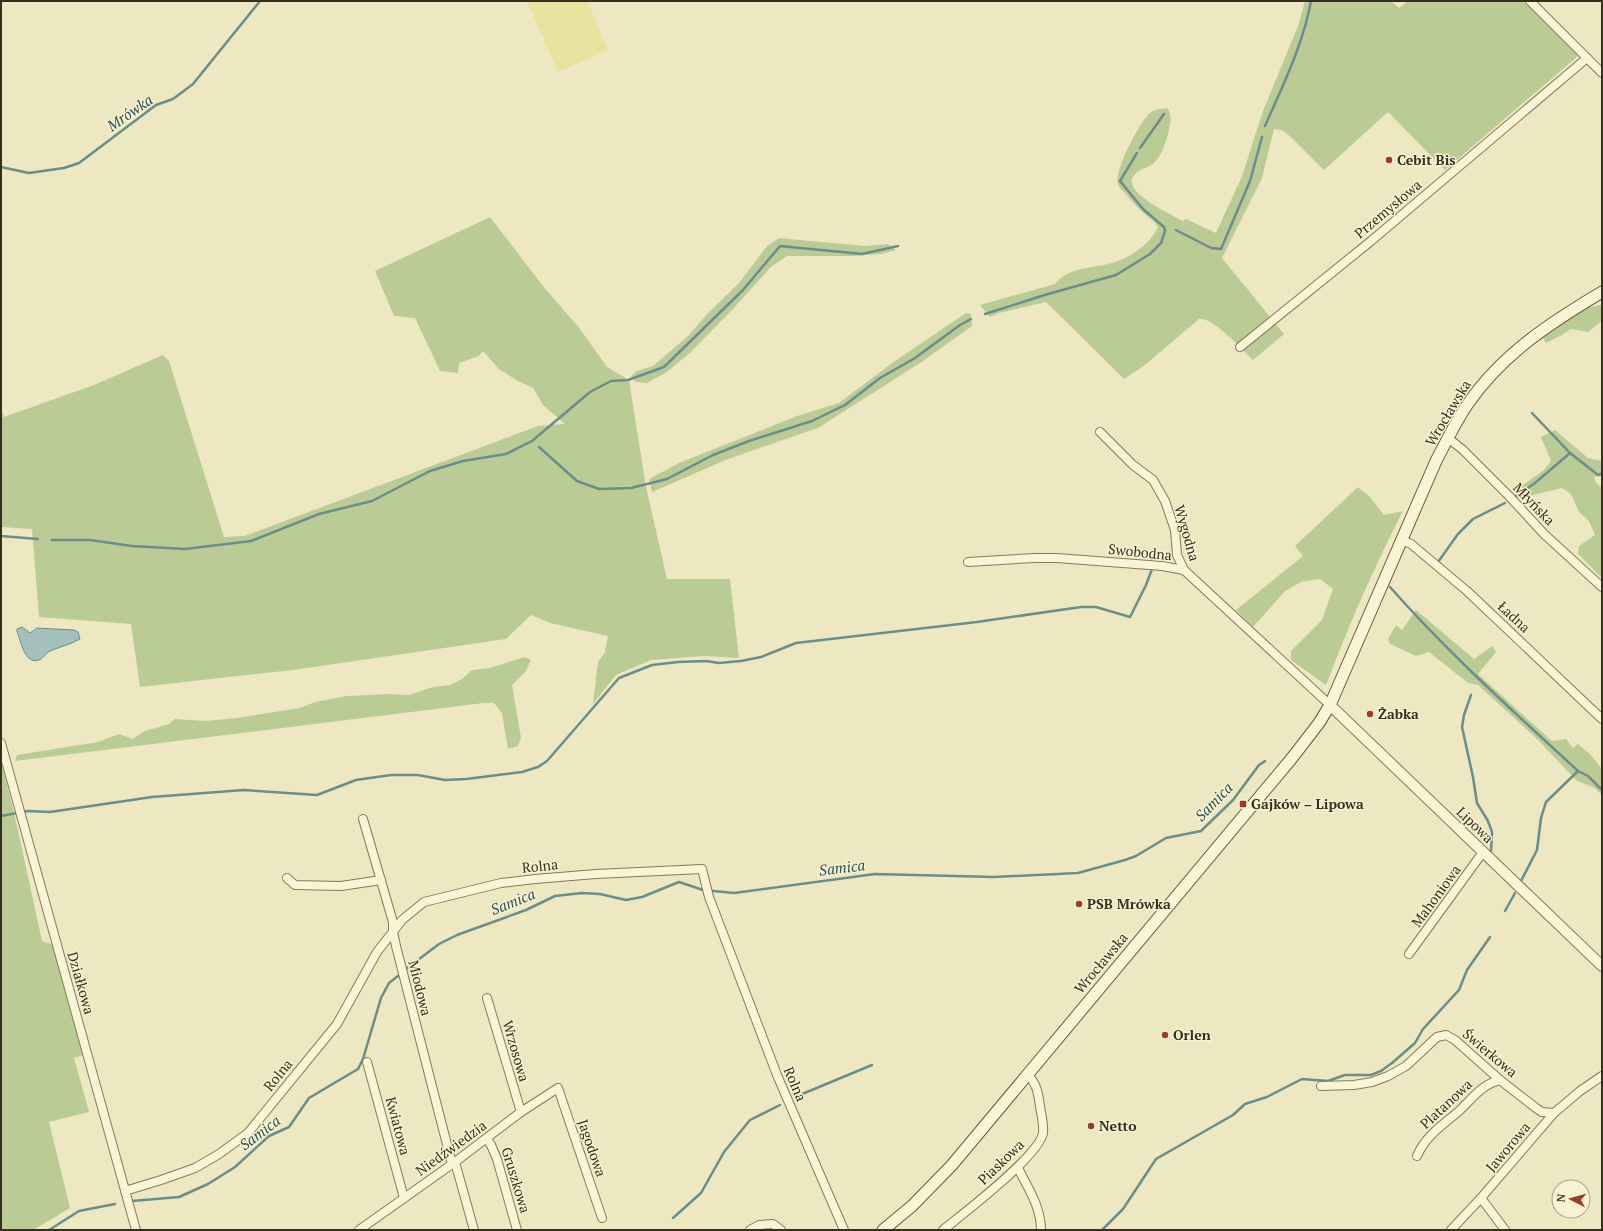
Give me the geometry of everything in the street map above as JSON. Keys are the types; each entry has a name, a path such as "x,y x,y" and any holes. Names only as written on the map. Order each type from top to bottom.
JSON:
{"main road":[{"name":"Wrocławska","path":"882,1230 912,1206 952,1165 1292,758 1319,723 1330,705 1448,438 1467,404 1493,372 1530,338 1558,318 1602,292"}],"street":[{"path":"1530,1 1602,73"},
{"name":"Przemysłowa","path":"1240,347 1372,241 1586,58"},
{"name":"Wygodna","path":"1100,432 1133,465 1153,480 1167,508 1175,530 1177,556 1184,570"},
{"name":"Młyńska","path":"1448,438 1463,450 1544,534 1602,587"},
{"name":"Ładna","path":"1402,540 1411,544 1467,591 1602,719"},
{"name":"Swobodna","path":"968,562 1057,558 1162,566 1184,570 1330,705"},
{"name":"Lipowa","path":"1330,705 1602,966"},
{"name":"Działkowa","path":"1,743 136,1230"},
{"name":"Miodowa","path":"363,819 393,922 393,932 453,1164 474,1230"},
{"name":"Mahoniowa","path":"1409,954 1483,852"},
{"name":"Rolna","path":"125,1191 195,1168 248,1133 336,1024 377,952 402,920 424,902 501,883 596,874 702,869 708,889 777,1075 844,1230"},
{"path":"287,878 295,885 341,886 381,880"},
{"name":"Wrzosowa","path":"487,998 520,1112"},
{"name":"Świerkowa","path":"1321,1086 1354,1085 1372,1082 1388,1076 1406,1066 1429,1043 1440,1035 1446,1035 1455,1040 1500,1080 1536,1108 1542,1112 1554,1113"},
{"name":"Kwiatowa","path":"367,1062 404,1198"},
{"name":"Piaskowa","path":"944,1230 1018,1168 1038,1143 1043,1134 1043,1125 1036,1085 1028,1075"},
{"name":"Jaworowa","path":"1451,1230 1481,1198 1554,1113 1580,1091 1602,1076"},
{"name":"Platanowa","path":"1417,1156 1424,1142 1432,1133 1488,1083 1500,1080"},
{"name":"Niedźwiedzia","path":"359,1230 453,1164 520,1112 558,1088"},
{"name":"Jagodowa","path":"558,1088 602,1218"},
{"name":"Gruszkowa","path":"487,1139 497,1159 517,1230"},
{"path":"1018,1168 1037,1204 1041,1221 1041,1230"},
{"path":"1481,1198 1505,1230"},
{"path":"750,1230 759,1226 773,1224 781,1230"}],"green space":[{"path":"1305,1 1391,1 1399,8 1408,1 1524,1 1578,56 1445,170 1388,112 1324,170 1290,136 1282,130 1274,129 1262,178 1222,258 1284,334 1253,360 1220,328 1205,320 1199,319 1145,365 1124,379 1046,302 999,313 990,317 980,305 1055,284 1065,275 1077,270 1104,265 1120,260 1136,252 1149,241 1158,227 1120,188 1118,178 1119,169 1134,136 1150,113 1158,109 1167,108 1171,118 1164,147 1157,160 1152,165 1139,170 1135,174 1132,181 1134,188 1148,202 1158,208 1183,221 1186,219 1216,233 1242,176 1263,111 1298,26"},
{"path":"490,217 543,286 580,329 607,367 629,380 646,487 667,579 730,579 739,658 705,656 651,660 616,675 593,704 598,662 605,652 608,636 550,623 531,615 506,639 293,670 140,687 131,624 39,617 32,529 1,527 1,409 4,417 94,385 163,355 169,361 224,537 245,536 538,426 565,424 543,405 533,388 518,381 499,369 483,351 479,356 459,363 458,373 440,371 415,318 394,316 375,271"},
{"path":"779,238 865,246 888,244 896,250 881,254 852,256 787,256 771,267 691,352 667,372 647,383 636,382 631,376 637,371 653,366 688,336 709,312 739,283 767,246"},
{"path":"1601,305 1602,321 1588,332 1571,329 1546,343 1543,338 1585,308"},
{"path":"966,313 971,314 972,326 923,361 818,428 728,459 652,492 649,479 679,463 797,416 839,403 895,361"},
{"path":"1555,430 1588,458 1602,461 1602,476 1594,477 1596,483 1602,488 1602,578 1578,554 1579,546 1595,535 1589,521 1579,512 1571,494 1562,488 1521,498 1514,491 1543,471 1551,461 1541,437"},
{"path":"1358,487 1370,497 1384,515 1403,511 1362,596 1326,685 1291,660 1291,651 1322,620 1333,589 1320,579 1301,582 1285,591 1253,627 1236,610 1303,556 1295,546"},
{"path":"1416,610 1474,659 1492,646 1496,652 1478,674 1552,741 1566,739 1573,748 1578,744 1590,754 1602,769 1602,795 1593,787 1577,781 1536,738 1478,685 1468,683 1429,652 1416,656 1390,644 1388,639 1396,625 1402,630"},
{"path":"525,657 531,660 526,671 512,685 521,738 518,746 508,749 502,713 494,703 484,703 15,761 17,755 98,742 119,734 133,739 145,731 169,724 175,719 205,721 237,718 300,708 315,702 347,696 389,694 409,695 433,687 450,685 462,679 472,670 490,668"},
{"path":"1,761 15,817 42,941 54,945 84,1055 74,1058 89,1112 49,1122 70,1208 33,1230 1,1230"}],"sand":[{"path":"527,1 587,1 608,50 558,72"}],"water":[{"path":"22,627 30,633 37,628 74,630 78,632 80,639 48,652 43,658 34,661 30,659 24,651 17,632 17,629"}],"waterway":[{"name":"Mrówka","path":"1,167 29,173 64,168 79,163 156,105 173,99 193,84 260,1"},
{"path":"1265,126 1298,49 1311,1"},
{"path":"1140,148 1164,114"},
{"path":"1176,230 1211,248 1221,249 1250,181 1262,137"},
{"path":"985,314 1116,275 1150,254 1161,243 1165,231 1164,227 1143,209 1120,181 1137,153"},
{"path":"52,540 90,540 132,546 185,549 251,541 319,514 372,501 430,471 463,461 506,454 532,441 590,392 611,381 628,380 664,367 743,290 780,246 862,254 898,246"},
{"path":"539,447 577,481 599,489 631,488 667,479 713,455 749,441 812,421 845,405 880,378 915,358 960,325 971,319"},
{"path":"1532,413 1570,453 1598,475 1602,473"},
{"path":"1516,496 1535,483 1570,453"},
{"path":"1438,562 1458,534 1473,519 1505,503"},
{"path":"1,536 38,539"},
{"path":"1,816 28,811 50,812 152,797 244,790 317,795 356,780 391,775 418,775 445,780 522,772 538,767 547,761 619,678 652,665 678,662 706,661 719,663 741,661 761,657 796,643 977,622 1081,607 1096,607 1130,617 1146,585 1152,569"},
{"path":"1390,587 1482,682 1578,771 1588,776 1602,790"},
{"path":"1471,695 1464,715 1462,727 1477,803 1488,821 1492,832 1491,851"},
{"name":"Samica","path":"406,969 439,944 457,935 526,910 555,896 582,893 600,894 626,900 642,897 679,882 703,890 734,893 875,874 994,877 1078,873 1136,856 1166,838 1201,831 1233,800 1259,765 1265,761"},
{"path":"1521,881 1537,850 1541,818 1546,802 1578,771"},
{"path":"1505,911 1515,893"},
{"path":"1102,1230 1123,1209 1156,1159 1233,1115 1245,1104 1267,1097 1302,1079 1328,1081 1345,1075 1371,1075 1381,1071 1392,1063 1415,1043 1423,1029 1459,990 1467,970 1490,937"},
{"name":"Samica","path":"132,1201 179,1197 208,1184 235,1167 269,1136 289,1127 309,1098 358,1069 363,1059 381,998 389,983 398,976"},
{"path":"795,1097 872,1065"},
{"path":"673,1218 701,1193 724,1152 750,1120 780,1105"},
{"name":"Samica","path":"49,1230 79,1211 115,1204"}],"place":[{"name":"Cebit Bis","path":"1389,160"},
{"name":"Żabka","path":"1370,714"},
{"name":"Gajków – Lipowa","path":"1243,804"},
{"name":"PSB Mrówka","path":"1079,904"},
{"name":"Orlen","path":"1165,1035"},
{"name":"Netto","path":"1091,1126"}]}
